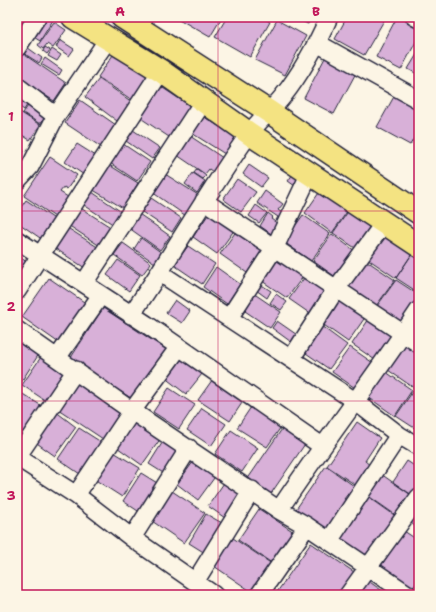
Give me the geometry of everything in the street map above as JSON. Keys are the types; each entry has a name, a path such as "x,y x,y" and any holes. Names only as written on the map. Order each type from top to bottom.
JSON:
{"main road":[{"path":"73,17 161,71 250,134 419,246"},
{"path":"122,17 268,111 419,213"}],"street":[{"path":"17,48 37,17"},
{"path":"131,315 160,273 204,201 250,134 268,111 283,96 317,43 329,17"},
{"path":"415,17 419,19"},
{"path":"17,182 30,167 56,116 108,39"},
{"path":"317,43 419,100"},
{"path":"17,291 161,71"},
{"path":"17,86 56,116"},
{"path":"84,283 203,102"},
{"path":"229,318 275,248 310,173"},
{"path":"204,201 419,344"},
{"path":"291,359 336,289 384,223"},
{"path":"17,240 179,347 322,446"},
{"path":"160,273 355,401 399,435 419,446"},
{"path":"57,358 101,295"},
{"path":"279,510 322,446 419,310"},
{"path":"17,330 76,370 132,411 252,490 279,510 307,526 408,595"},
{"path":"76,495 132,411 179,347"},
{"path":"76,370 17,457 76,495 132,538 214,595"},
{"path":"328,541 399,435"},
{"path":"132,538 189,448"},
{"path":"195,582 252,490"},
{"path":"348,595 419,497"},
{"path":"260,595 307,526"}],"building":[{"path":"17,17 37,17 26,33 17,28"},
{"path":"40,17 48,17 53,20 40,41 29,34"},
{"path":"222,17 210,37 177,18"},
{"path":"227,17 262,17 270,22 250,57 215,37"},
{"path":"293,17 311,17 308,24"},
{"path":"347,17 386,17 364,55 335,39"},
{"path":"397,17 419,27 419,36 401,70 376,57"},
{"path":"277,20 306,36 285,75 255,60"},
{"path":"54,22 66,30 53,48 47,44 43,49 38,45"},
{"path":"60,40 74,49 69,56 56,47"},
{"path":"24,45 42,58 39,63 20,51"},
{"path":"45,47 50,50 47,54 43,51"},
{"path":"52,49 61,55 57,61 48,56"},
{"path":"19,51 66,83 54,101 17,77 17,54"},
{"path":"419,51 419,75 408,69"},
{"path":"115,52 150,74 132,100 98,77"},
{"path":"327,54 357,71 334,114 304,98"},
{"path":"45,58 62,70 59,75 41,64"},
{"path":"99,79 132,102 117,121 85,97"},
{"path":"157,84 193,108 172,139 136,115"},
{"path":"396,93 419,106 419,130 410,145 377,127"},
{"path":"22,98 29,102 24,110 17,105"},
{"path":"80,100 116,125 101,147 65,123"},
{"path":"30,103 47,114 40,124 23,113"},
{"path":"17,110 40,125 30,140 17,132"},
{"path":"201,115 236,137 225,154 190,132"},
{"path":"130,128 160,148 152,159 123,139"},
{"path":"190,136 223,158 213,172 209,169 205,174 177,155"},
{"path":"120,142 150,162 137,181 107,161"},
{"path":"77,144 99,158 87,177 65,162"},
{"path":"17,146 24,151 17,162"},
{"path":"50,157 77,175 67,189 64,187 60,192 71,199 58,219 24,196"},
{"path":"106,163 138,183 123,208 90,188"},
{"path":"249,165 268,178 261,187 243,174"},
{"path":"197,169 206,176 203,179 194,173"},
{"path":"295,171 302,176 295,186 288,181"},
{"path":"193,173 205,181 197,193 185,184"},
{"path":"165,174 203,198 189,218 152,192"},
{"path":"237,179 256,192 241,212 223,199"},
{"path":"323,187 351,206 332,233 305,213"},
{"path":"89,190 123,213 114,225 81,203"},
{"path":"265,191 283,204 278,210 288,217 283,225 276,220 278,217 257,203"},
{"path":"151,198 181,218 172,232 142,212"},
{"path":"26,200 56,220 43,240 17,222 17,213"},
{"path":"256,205 267,213 259,223 249,216"},
{"path":"352,206 379,226 361,252 333,233"},
{"path":"79,207 112,228 100,246 68,225"},
{"path":"210,212 235,229 217,254 193,237"},
{"path":"268,213 273,217 271,219 284,228 277,238 260,226"},
{"path":"139,214 170,236 160,250 129,228"},
{"path":"303,215 330,234 311,261 284,242"},
{"path":"66,227 99,248 85,268 53,247"},
{"path":"237,230 263,249 247,273 220,254"},
{"path":"386,232 414,251 396,278 368,259"},
{"path":"332,234 359,254 340,280 313,261"},
{"path":"141,238 162,253 155,263 134,249"},
{"path":"123,243 151,263 142,275 114,255"},
{"path":"188,246 215,264 202,284 174,265"},
{"path":"414,251 419,254 419,293 396,278"},
{"path":"17,255 28,263 17,278"},
{"path":"279,256 305,274 287,298 262,281"},
{"path":"118,260 140,275 129,291 107,275"},
{"path":"367,261 395,280 376,306 348,288"},
{"path":"216,267 240,284 227,304 203,287"},
{"path":"307,274 332,292 315,317 289,299"},
{"path":"49,278 87,304 59,343 22,317"},
{"path":"396,280 419,295 419,305 405,325 377,306"},
{"path":"260,284 271,291 267,298 256,290"},
{"path":"253,293 281,312 270,328 242,309"},
{"path":"276,294 287,302 281,310 270,303"},
{"path":"339,297 366,316 348,342 321,323"},
{"path":"175,300 190,311 182,323 166,313"},
{"path":"103,308 167,350 134,400 70,359"},
{"path":"369,319 395,336 378,362 352,344"},
{"path":"277,321 303,339 298,347 272,328"},
{"path":"321,326 347,345 329,369 303,351"},
{"path":"17,340 39,354 21,382 17,379"},
{"path":"405,345 419,355 419,381 414,388 388,370"},
{"path":"350,347 376,365 358,390 332,372"},
{"path":"41,357 65,373 46,401 22,385"},
{"path":"180,357 202,374 186,394 164,377"},
{"path":"386,372 412,390 395,416 368,397"},
{"path":"215,376 246,397 230,421 198,400"},
{"path":"73,380 121,412 103,439 55,407"},
{"path":"169,388 195,405 179,429 153,412"},
{"path":"413,391 419,395 419,431 396,416"},
{"path":"21,393 42,406 24,433 17,428 17,399"},
{"path":"253,404 283,424 267,447 237,428"},
{"path":"202,408 226,424 211,446 187,430"},
{"path":"55,411 76,427 55,456 34,441"},
{"path":"134,418 161,438 142,465 114,445"},
{"path":"357,422 380,438 365,461 371,466 357,486 327,466"},
{"path":"79,428 101,442 80,474 58,459"},
{"path":"282,429 305,444 270,495 247,480"},
{"path":"231,430 258,448 242,472 215,454"},
{"path":"164,440 184,452 168,476 149,464"},
{"path":"112,451 140,468 122,497 94,479"},
{"path":"196,458 217,474 198,500 177,484"},
{"path":"407,461 419,469 419,485 412,495 393,482"},
{"path":"326,466 354,486 344,499 348,501 326,533 294,512"},
{"path":"141,473 162,486 144,515 123,501"},
{"path":"381,474 411,495 397,516 367,495"},
{"path":"226,480 243,492 225,518 208,506"},
{"path":"169,489 205,513 184,543 149,519"},
{"path":"366,495 397,517 367,561 336,539"},
{"path":"259,509 297,534 276,566 238,540"},
{"path":"419,511 419,529 411,523"},
{"path":"206,514 222,523 205,553 189,543"},
{"path":"404,531 419,541 419,579 411,591 379,569"},
{"path":"227,534 275,566 255,594 208,562"},
{"path":"311,543 354,572 338,595 275,595"},
{"path":"367,580 388,595 357,595"}]}
